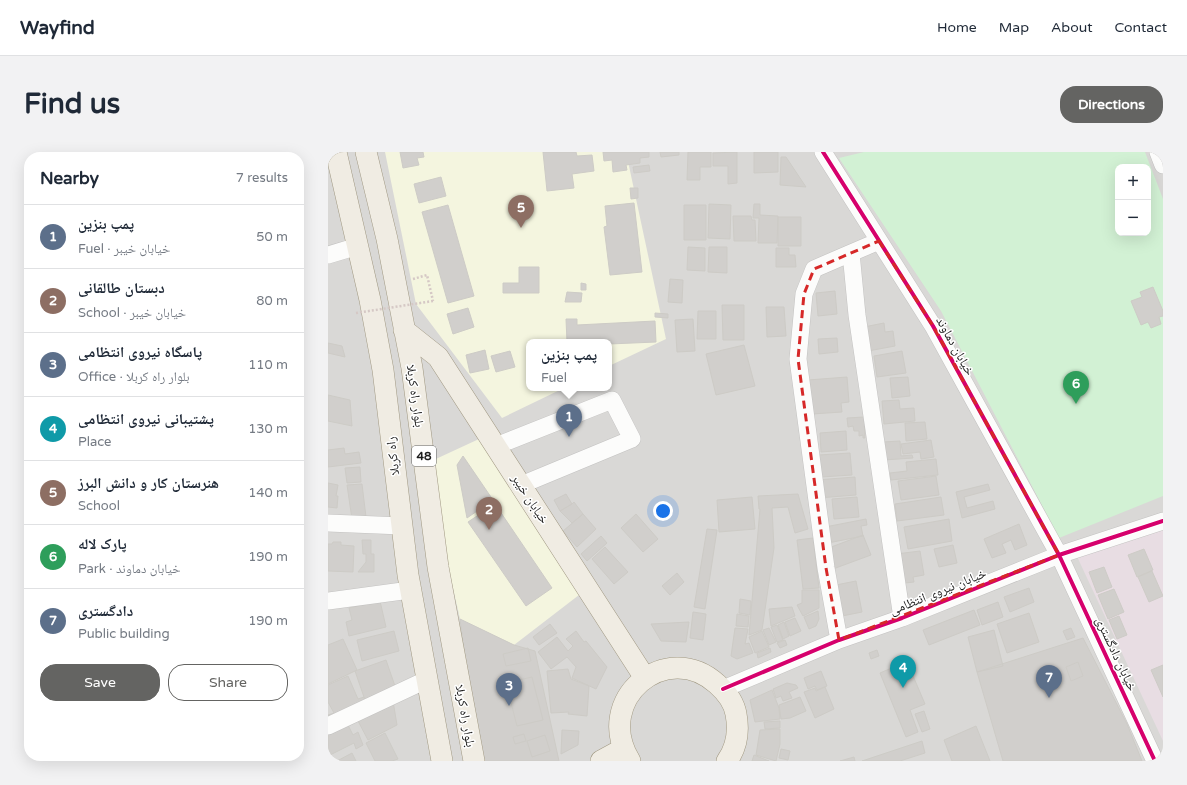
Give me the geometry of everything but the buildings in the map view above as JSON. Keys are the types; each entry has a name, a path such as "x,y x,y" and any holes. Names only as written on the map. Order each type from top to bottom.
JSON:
{"main road":[{"name":"راه کربلا","path":"336,152 370,300 383,370 410,590 442,761"},
{"name":"بلوار راه کربلا","path":"366,152 387,239 412,368 438,567 474,761"},
{"name":"خیابان خیبر","path":"404,330 438,357 645,678"},
{"path":"601,761 626,755 620,736 619,722 627,698 635,687 645,678 658,672 672,669 686,669 700,672 713,679 731,699 738,723 734,748 728,761"}],"street":[{"name":"خیابان دماوند","path":"823,152 933,326 1058,555"},
{"path":"1158,152 1163,165"},
{"path":"839,640 826,568 798,359 804,294 814,269 879,241"},
{"path":"328,255 358,246"},
{"path":"851,253 857,315 902,618"},
{"path":"496,446 612,400 632,439 521,485"},
{"name":"خیابان نیروی انتظامی","path":"723,689 839,640 902,618 1058,555 1163,521"},
{"path":"328,523 402,526"},
{"name":"خیابان دادگستری","path":"1058,555 1155,761"},
{"path":"328,601 410,590"},
{"path":"328,726 426,680"}],"path":[{"path":"356,313 433,301 427,275"}],"highlighted area":[{"path":"879,241 933,326 1059,555 839,640 826,568 798,359 804,294 814,269"}],"shaded area":[{"path":"328,152 1163,152 1163,761 328,761"},
{"path":"385,152 626,152 666,339 612,365 612,339 526,339 526,391 558,391 502,418 416,304"},
{"path":"479,439 579,595 514,645 460,619 425,464"},
{"path":"1163,521 1163,741 1074,550"}],"green space":[{"path":"864,152 1145,152 1150,164 1115,164 1115,236 1151,236 1151,168 1163,199 1163,496 1059,538 941,311 839,158"}],"cycle path":[{"path":"823,152 933,326 1059,555 1155,761"},
{"path":"723,689 839,640 902,618 1059,555 1163,521"}],"place":[{"name":"هنرستان کار و دانش البرز","path":"521,228"},
{"name":"پارک لاله","path":"1076,404"},
{"name":"پمپ بنزین","path":"569,437"},
{"name":"دبستان طالقانی","path":"489,530"},
{"name":"پشتیبانی نیروی انتظامی","path":"903,688"},
{"name":"دادگستری","path":"1049,698"},
{"name":"پاسگاه نیروی انتظامی","path":"509,706"}]}
